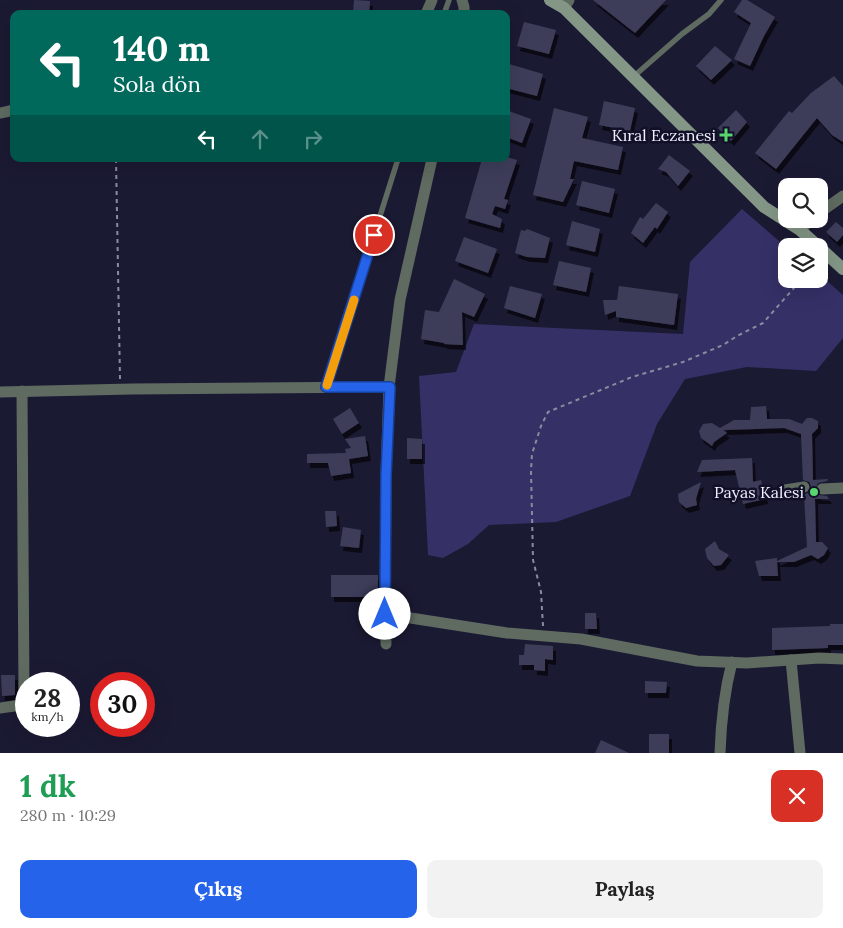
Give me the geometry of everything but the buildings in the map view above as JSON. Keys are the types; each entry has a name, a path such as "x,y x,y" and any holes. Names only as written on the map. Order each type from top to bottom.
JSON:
{"street":[{"path":"558,2 764,207 800,230 808,238"},
{"path":"386,644 386,476 390,387 400,300 431,162"},
{"path":"828,207 843,196"},
{"path":"828,256 843,269"},
{"path":"0,392 390,387"},
{"path":"0,708 21,705 24,693 22,392"},
{"path":"784,490 804,487"},
{"path":"822,489 843,488"},
{"path":"385,614 507,634 580,639 697,661 747,663 819,658 843,659"},
{"path":"791,660 800,753"},
{"path":"720,753 722,708 732,662"}],"lane":[{"path":"633,77 682,34 709,14 721,0"},
{"path":"326,387 397,162"}],"path":[{"path":"116,162 120,389"},
{"path":"543,636 541,592 533,560 531,470 532,454 541,426 548,412 632,377 683,362 723,345 763,322 794,288"}],"shaded area":[{"path":"742,209 778,240 778,288 828,288 828,282 843,295 843,338 816,371 747,367 685,379 657,424 630,496 556,522 489,525 468,544 443,558 428,555 419,376 456,372 474,324 683,334 690,262"}],"slow traffic":[{"path":"327,385 354,300"}],"place":[{"name":"Kıral Eczanesi","path":"726,135"},
{"name":"Payas Kalesi","path":"814,492"}],"route":[{"path":"374,235 326,387 390,387 386,476 385,614"}]}
